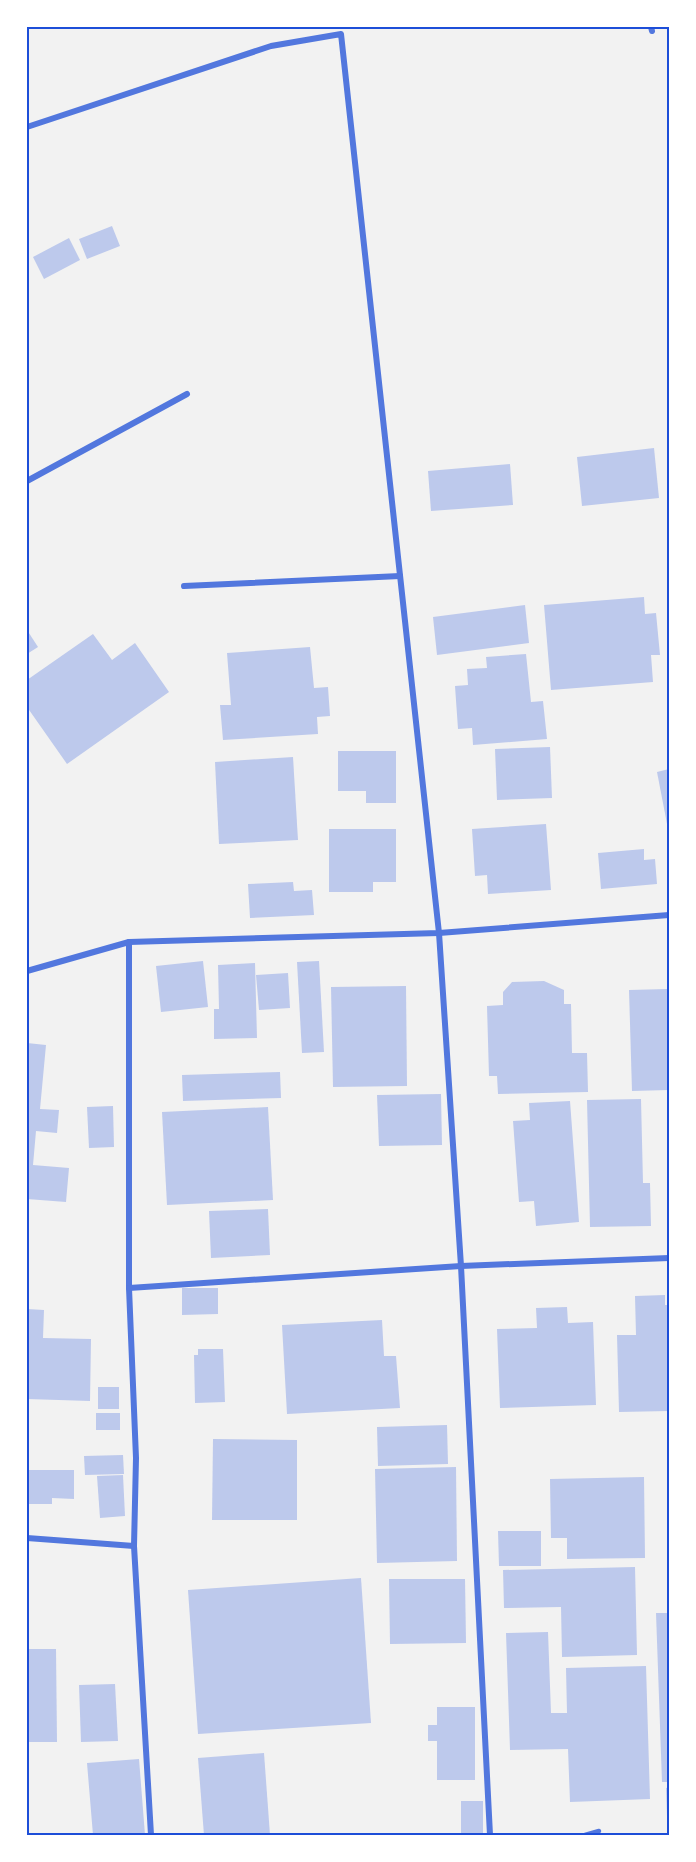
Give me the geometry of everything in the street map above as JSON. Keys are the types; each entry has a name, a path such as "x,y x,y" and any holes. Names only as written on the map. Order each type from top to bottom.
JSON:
{"street":[{"path":"27,127 271,46 340,30 439,933 461,1266 490,1835"},
{"path":"27,481 187,394"},
{"path":"184,586 400,576"},
{"path":"27,971 129,942 439,933 669,915"},
{"path":"129,942 129,1288 135,1458 134,1546 151,1835"},
{"path":"129,1288 461,1266 669,1258"},
{"path":"27,1538 134,1546"}],"lane":[{"path":"585,1835 599,1831"}],"building":[{"path":"112,226 120,246 87,259 79,239"},
{"path":"69,238 80,260 44,279 33,257"},
{"path":"654,448 659,498 582,506 577,457"},
{"path":"510,464 513,505 431,511 428,471"},
{"path":"644,597 645,614 656,613 660,655 651,655 653,682 551,690 544,605"},
{"path":"525,605 529,643 437,655 433,617"},
{"path":"27,630 38,647 27,654"},
{"path":"93,634 112,660 135,643 169,692 67,764 27,707 27,680"},
{"path":"310,647 314,688 328,687 330,716 317,717 318,734 223,740 220,705 231,705 227,653"},
{"path":"526,654 531,702 543,701 547,739 473,745 472,728 458,729 455,686 468,685 467,669 487,668 486,657"},
{"path":"550,747 552,798 497,800 495,749"},
{"path":"338,751 396,751 396,803 366,803 366,791 338,791"},
{"path":"293,757 298,840 219,844 215,762"},
{"path":"669,769 669,829 668,829 657,772"},
{"path":"546,824 551,890 488,894 487,875 475,876 472,829"},
{"path":"329,829 396,829 396,882 373,882 373,892 329,892"},
{"path":"644,849 644,860 655,859 657,884 601,889 598,853"},
{"path":"293,882 294,891 312,890 314,915 250,918 248,884"},
{"path":"203,961 208,1007 161,1012 156,966"},
{"path":"319,961 324,1052 302,1053 297,962"},
{"path":"255,963 257,1038 214,1039 214,1009 219,1009 218,965"},
{"path":"288,973 290,1008 259,1010 256,975"},
{"path":"544,981 564,990 564,1004 571,1004 572,1053 587,1053 588,1092 498,1094 497,1076 489,1076 487,1006 503,1005 503,992 512,982"},
{"path":"406,986 407,1086 333,1087 331,987"},
{"path":"667,989 669,1090 632,1091 629,990"},
{"path":"27,1043 46,1045 40,1109 59,1110 57,1133 36,1131 33,1165 69,1168 66,1202 27,1199"},
{"path":"280,1072 281,1098 183,1101 182,1075"},
{"path":"441,1094 442,1145 379,1146 377,1095"},
{"path":"641,1099 643,1183 650,1183 651,1226 590,1227 587,1100"},
{"path":"570,1101 579,1222 536,1226 534,1201 519,1202 513,1121 530,1120 529,1103"},
{"path":"113,1106 114,1147 89,1148 87,1107"},
{"path":"268,1107 273,1200 167,1205 162,1112"},
{"path":"268,1209 270,1255 211,1258 209,1211"},
{"path":"182,1288 218,1288 218,1314 182,1315"},
{"path":"665,1295 665,1305 669,1305 669,1411 619,1412 617,1335 636,1335 635,1296"},
{"path":"567,1307 568,1323 593,1322 596,1405 500,1408 497,1329 537,1328 536,1308"},
{"path":"27,1309 44,1310 43,1338 91,1339 90,1401 27,1399"},
{"path":"382,1320 384,1356 396,1356 400,1408 287,1414 282,1325"},
{"path":"198,1349 223,1349 225,1402 195,1403 194,1355 198,1355"},
{"path":"98,1387 119,1387 119,1409 98,1409"},
{"path":"96,1413 120,1413 120,1430 96,1430"},
{"path":"447,1425 448,1464 378,1466 377,1427"},
{"path":"213,1439 297,1440 297,1520 212,1520"},
{"path":"123,1455 124,1474 85,1475 84,1456"},
{"path":"456,1467 457,1561 377,1563 375,1469"},
{"path":"28,1470 74,1470 74,1499 52,1498 52,1504 28,1504"},
{"path":"123,1475 125,1516 100,1518 97,1476"},
{"path":"644,1477 645,1558 567,1559 567,1538 551,1538 550,1479"},
{"path":"498,1531 541,1531 541,1566 499,1566"},
{"path":"635,1567 637,1655 562,1657 561,1607 504,1608 503,1570"},
{"path":"361,1578 371,1723 198,1734 188,1590"},
{"path":"389,1579 465,1579 466,1643 390,1644"},
{"path":"656,1613 669,1613 669,1782 662,1782"},
{"path":"548,1632 551,1713 567,1713 566,1668 646,1666 650,1799 570,1802 568,1749 510,1750 506,1633"},
{"path":"27,1649 56,1649 57,1742 27,1742"},
{"path":"115,1684 118,1741 81,1742 79,1685"},
{"path":"437,1707 475,1707 475,1780 437,1780 437,1741 428,1741 428,1725 437,1725"},
{"path":"264,1753 270,1835 204,1835 198,1758"},
{"path":"139,1759 145,1835 93,1835 87,1763"},
{"path":"669,1787 669,1816 667,1816 666,1788"},
{"path":"461,1801 483,1801 483,1835 461,1835"}]}
